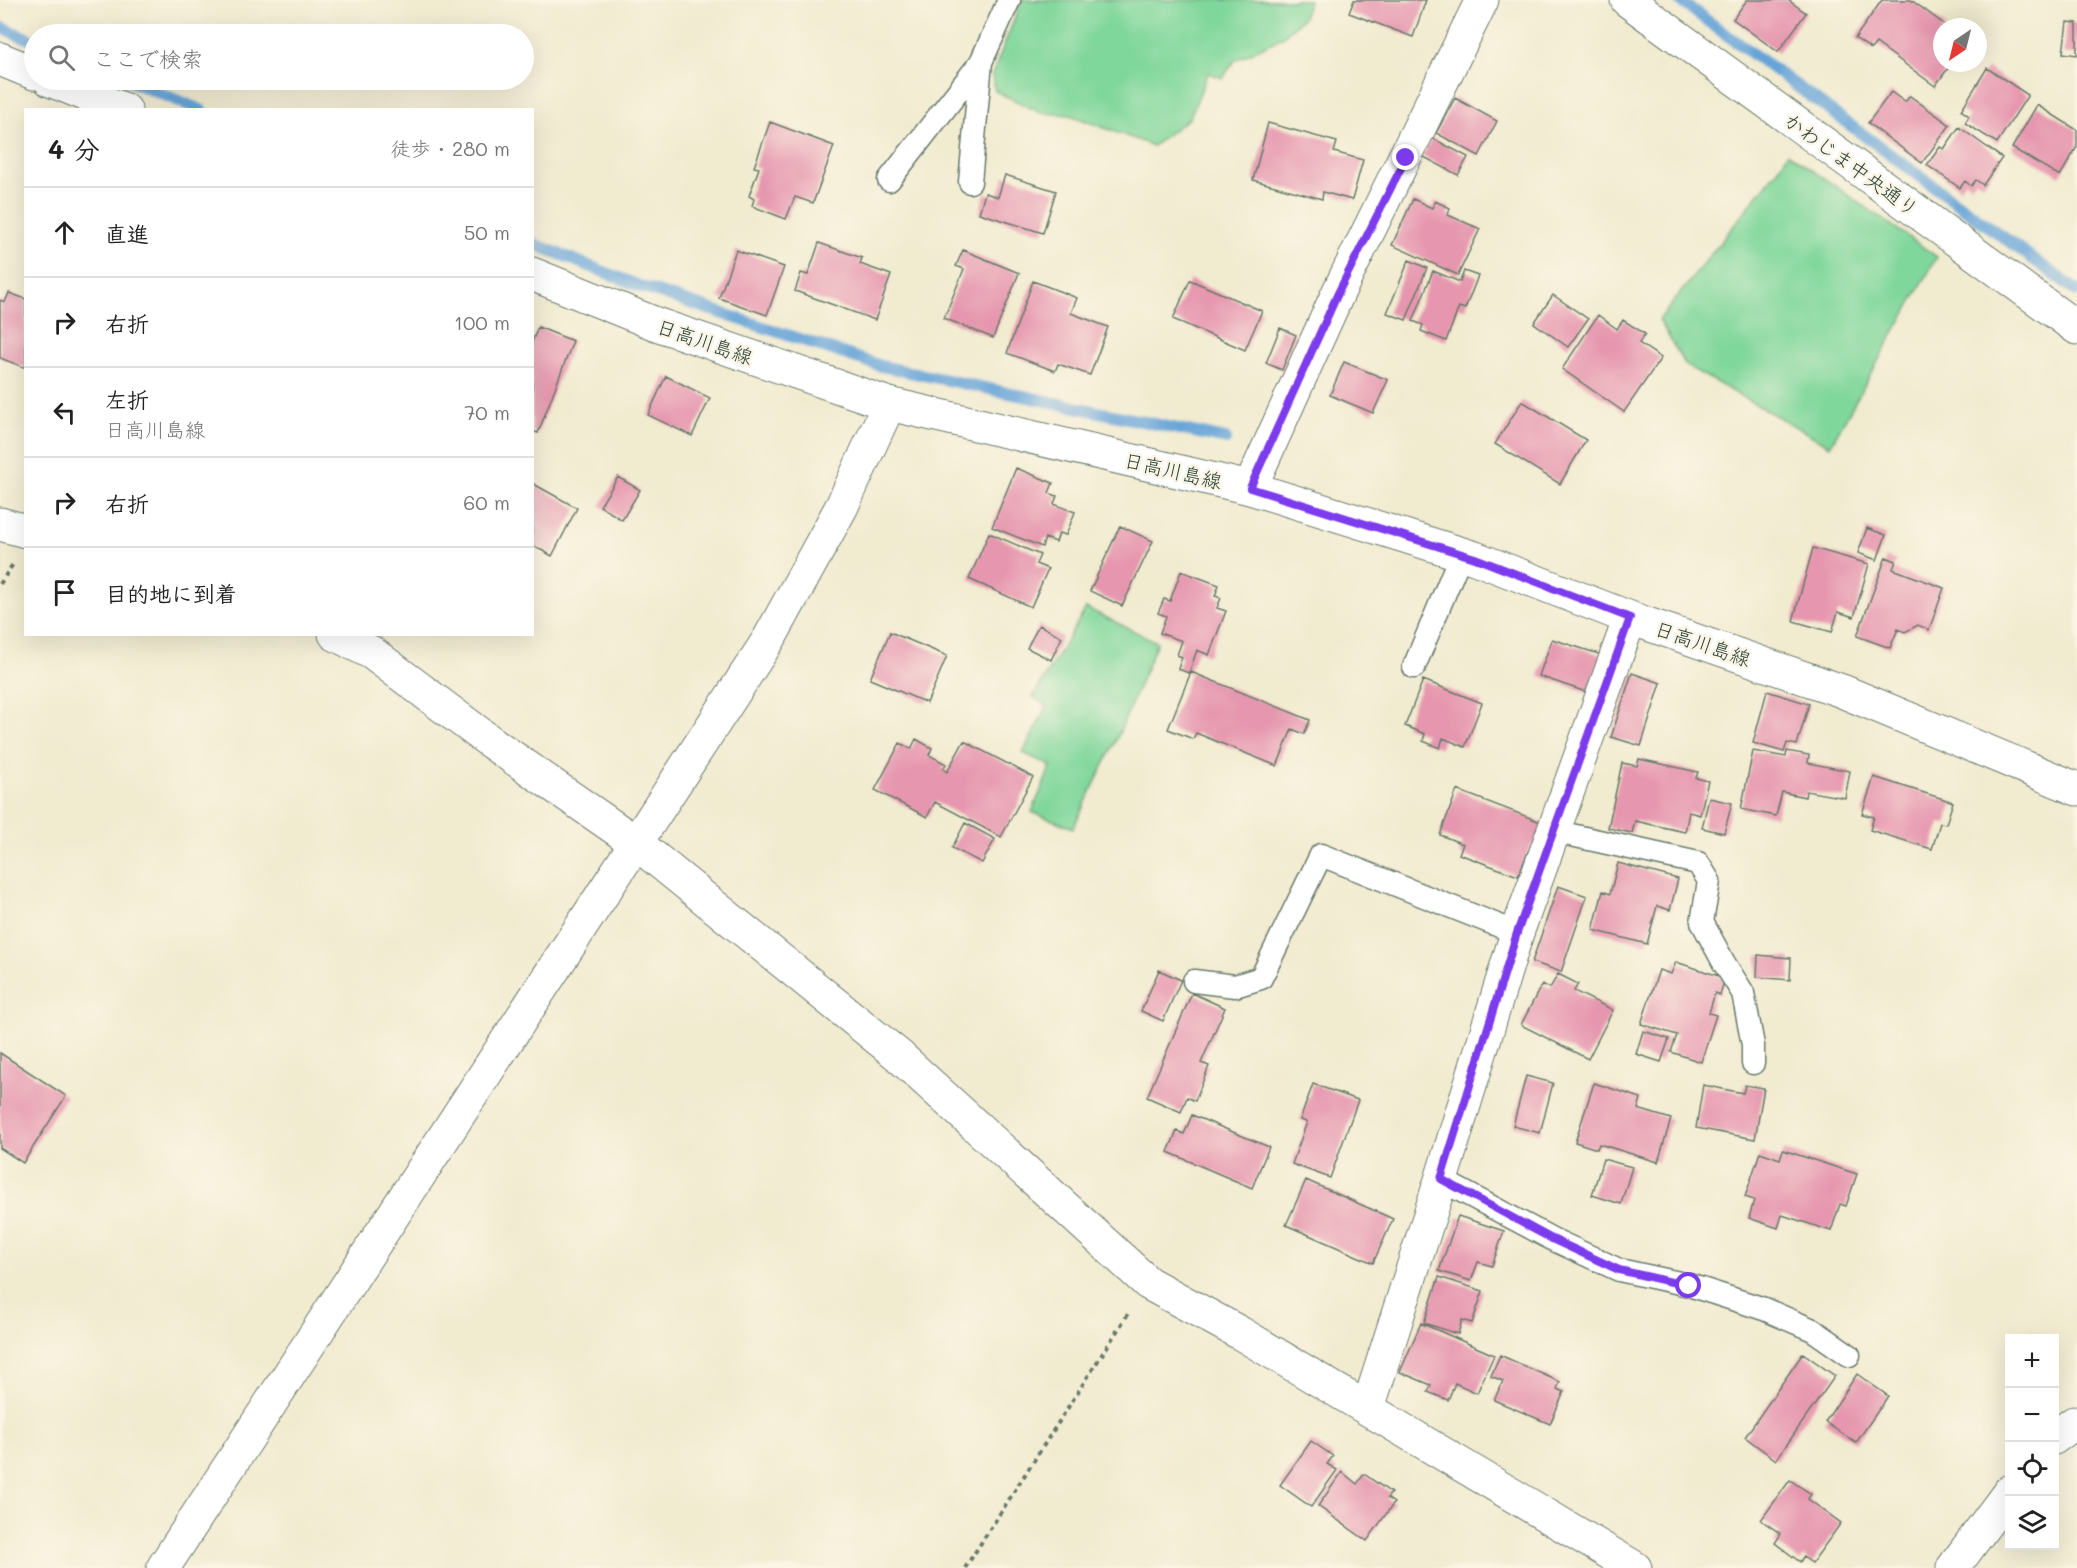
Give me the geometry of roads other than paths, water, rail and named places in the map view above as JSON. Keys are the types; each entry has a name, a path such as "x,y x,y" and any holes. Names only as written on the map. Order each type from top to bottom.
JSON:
{"street":[{"path":"1250,488 1339,291 1482,0"},
{"name":"かわじま中央通り","path":"1627,0 2077,328"},
{"path":"0,59 24,69"},
{"path":"75,90 119,108"},
{"name":"日高川島線","path":"534,275 656,324 889,404 1250,488 1461,554 1630,618 1842,691 2077,789"},
{"path":"163,1568 769,639 842,506 889,404"},
{"path":"0,524 24,530"},
{"path":"1368,1408 1517,933 1630,618"},
{"path":"339,636 372,653 492,743 635,842 898,1055 1148,1283 1240,1333 1635,1568"},
{"path":"2059,1435 2077,1423"},
{"path":"1953,1568 2006,1496"}],"lane":[{"path":"889,180 981,62 1009,0"},
{"path":"970,182 981,62"},
{"path":"1414,667 1461,554"},
{"path":"1554,831 1698,862 1709,881 1702,922 1743,993 1753,1045 1753,1063"},
{"path":"1194,981 1235,986 1261,978 1321,855 1517,933"},
{"path":"1441,1179 1552,1239 1619,1270 1689,1286 1764,1309 1813,1330 1849,1355"}],"waterway":[{"path":"1679,0 2077,291"},
{"path":"0,27 24,37"},
{"path":"152,90 196,108"},
{"path":"534,244 639,286 881,366 1226,439"}]}
